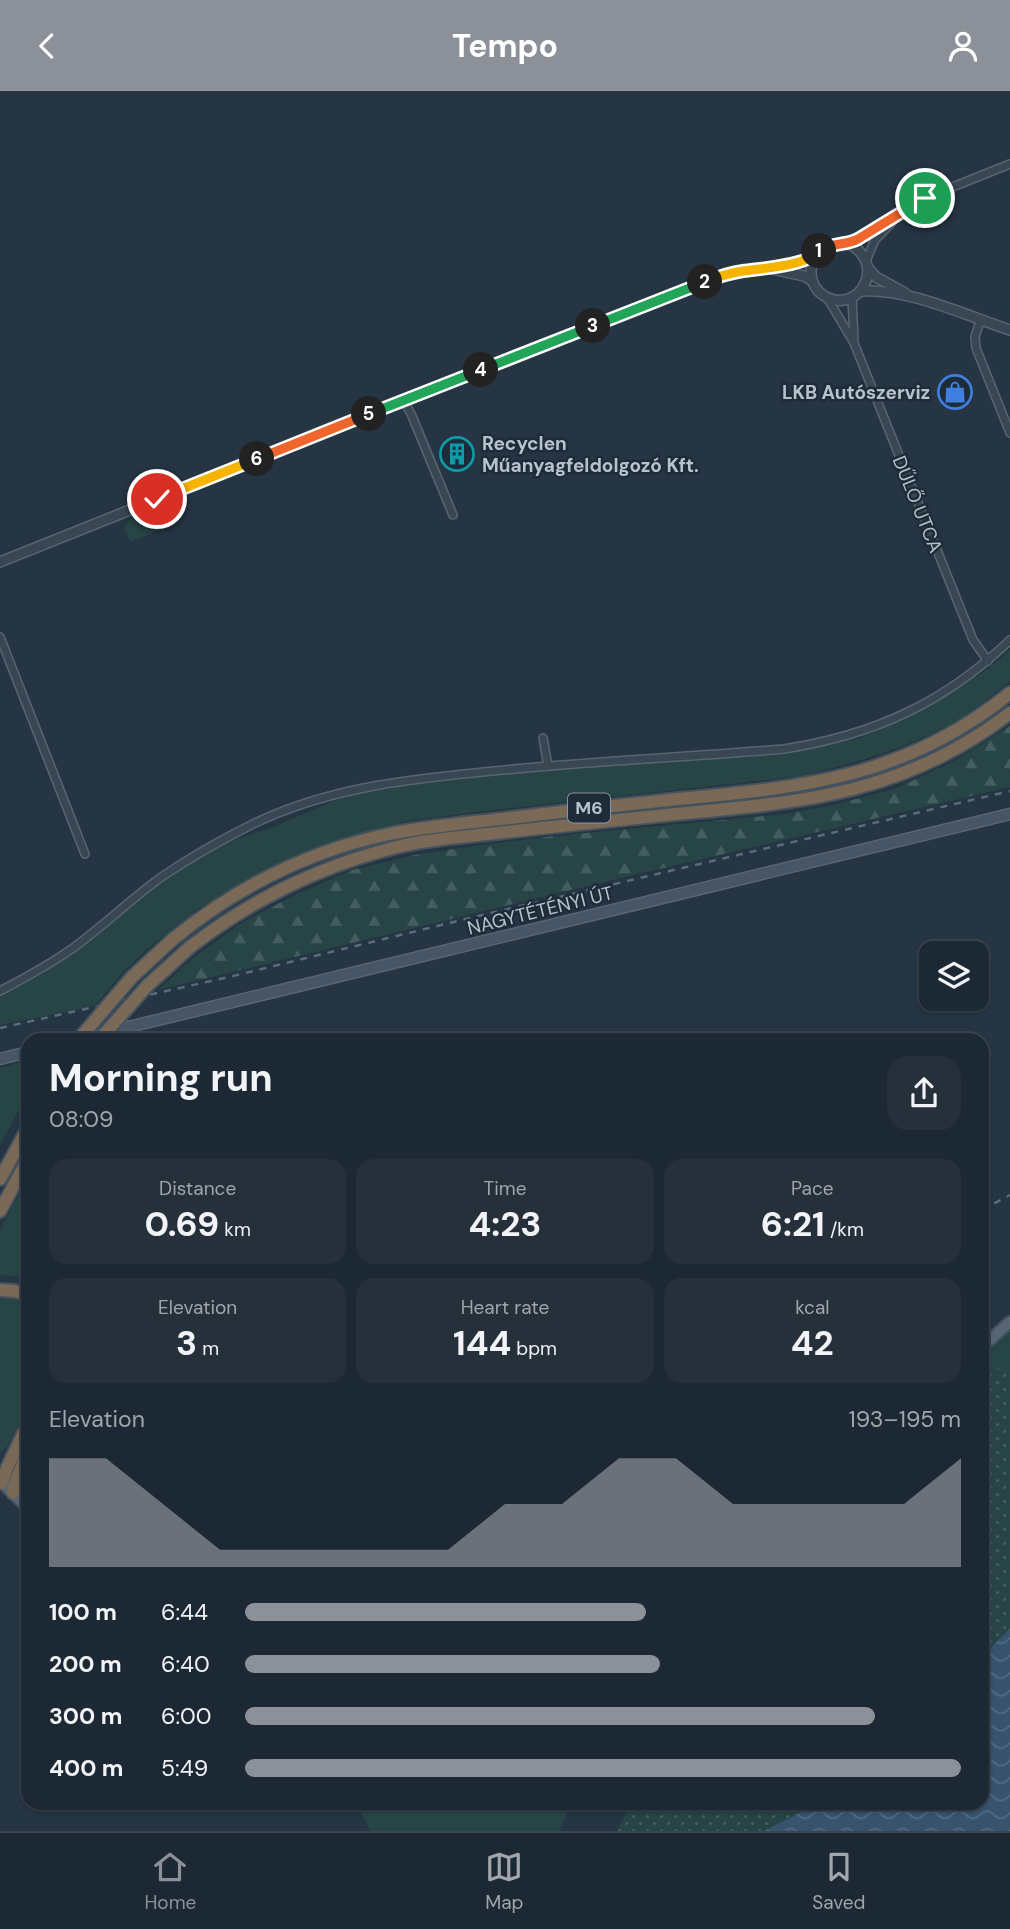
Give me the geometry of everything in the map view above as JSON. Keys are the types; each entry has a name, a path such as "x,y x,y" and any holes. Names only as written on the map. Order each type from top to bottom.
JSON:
{"highway":[{"name":"M6","path":"84,1033 132,977 172,940 247,887 303,860 387,835 434,827 767,790 844,776 890,762 931,744 976,719 1010,693"},
{"name":"M6","path":"105,1033 147,986 190,947 236,914 288,885 327,868 394,848 453,838 759,806 838,793 883,781 941,757 1010,713"},
{"path":"0,1179 21,1141"},
{"path":"0,1211 21,1172"},
{"path":"0,1290 21,1293"},
{"path":"1,1482 21,1438"},
{"path":"0,1462 7,1460 14,1452"},
{"path":"1,1482 20,1468"},
{"path":"13,1493 20,1468"}],"main road":[{"name":"NAGYTÉTÉNYI ÚT","path":"104,1033 1010,814"},
{"path":"0,1059 21,1054"},
{"path":"989,1341 1010,1322"},
{"path":"1,1482 21,1501"}],"street":[{"path":"1010,164 940,191 848,244 833,243 820,250 810,272 817,290 828,299 836,300 873,290 915,298 1010,330"},
{"path":"856,294 867,277 867,265 876,240 897,216"},
{"path":"848,244 861,254 876,277 915,298"},
{"path":"0,562 717,277 802,261 815,256"},
{"path":"761,269 789,272 811,280"},
{"name":"DŰLŐ UTCA","path":"854,343 856,294"},
{"name":"DŰLŐ UTCA","path":"828,299 854,343 973,640 988,661"},
{"path":"980,321 975,337 976,348 1010,433"},
{"path":"404,401 453,515"},
{"path":"0,637 85,854"},
{"path":"0,991 74,947 138,895 186,861 278,814 373,785 426,778 811,745 852,735 926,703 958,684 1010,640"},
{"path":"543,738 548,766"}],"green space":[{"path":"162,502 167,507 174,525 130,542 124,527 133,516 139,518"},
{"path":"1010,650 1010,681 969,713 917,740 841,766 802,776 403,822 324,844 282,861 198,909 144,952 122,973 95,1006 0,1025 0,996 39,976 72,953 149,890 191,862 227,842 271,828 341,798 376,789 434,781 560,768 808,750 860,738 895,723 943,698 989,668"},
{"path":"1010,726 1010,787 158,990 193,958 243,922 352,870 414,855 474,846 786,814 833,805 895,789 954,761"},
{"path":"21,1062 21,1106 0,1145 0,1068"},
{"path":"21,1190 21,1278 0,1275 0,1230"},
{"path":"0,1294 21,1299 21,1418 7,1447 0,1453"},
{"path":"1010,1331 1010,1360 1007,1364 1010,1373 989,1413 989,1350"},
{"path":"1010,1360 1010,1628 989,1650 989,1375"},
{"path":"360,1810 568,1810 559,1831 370,1831"},
{"path":"628,1810 804,1810 764,1831 617,1831"}],"water":[{"path":"1010,1628 1010,1831 764,1831 804,1810 989,1810 989,1650"}],"railway":[{"path":"0,1028 229,977 1010,791"},
{"path":"989,1206 1010,1195"}],"place":[{"name":"LKB Autószerviz","path":"955,392"},
{"name":"Recyclen Műanyagfeldolgozó Kft.","path":"457,454"}],"route":[{"path":"157,499 717,277 802,261 815,256 833,243 848,244 925,198"}]}
